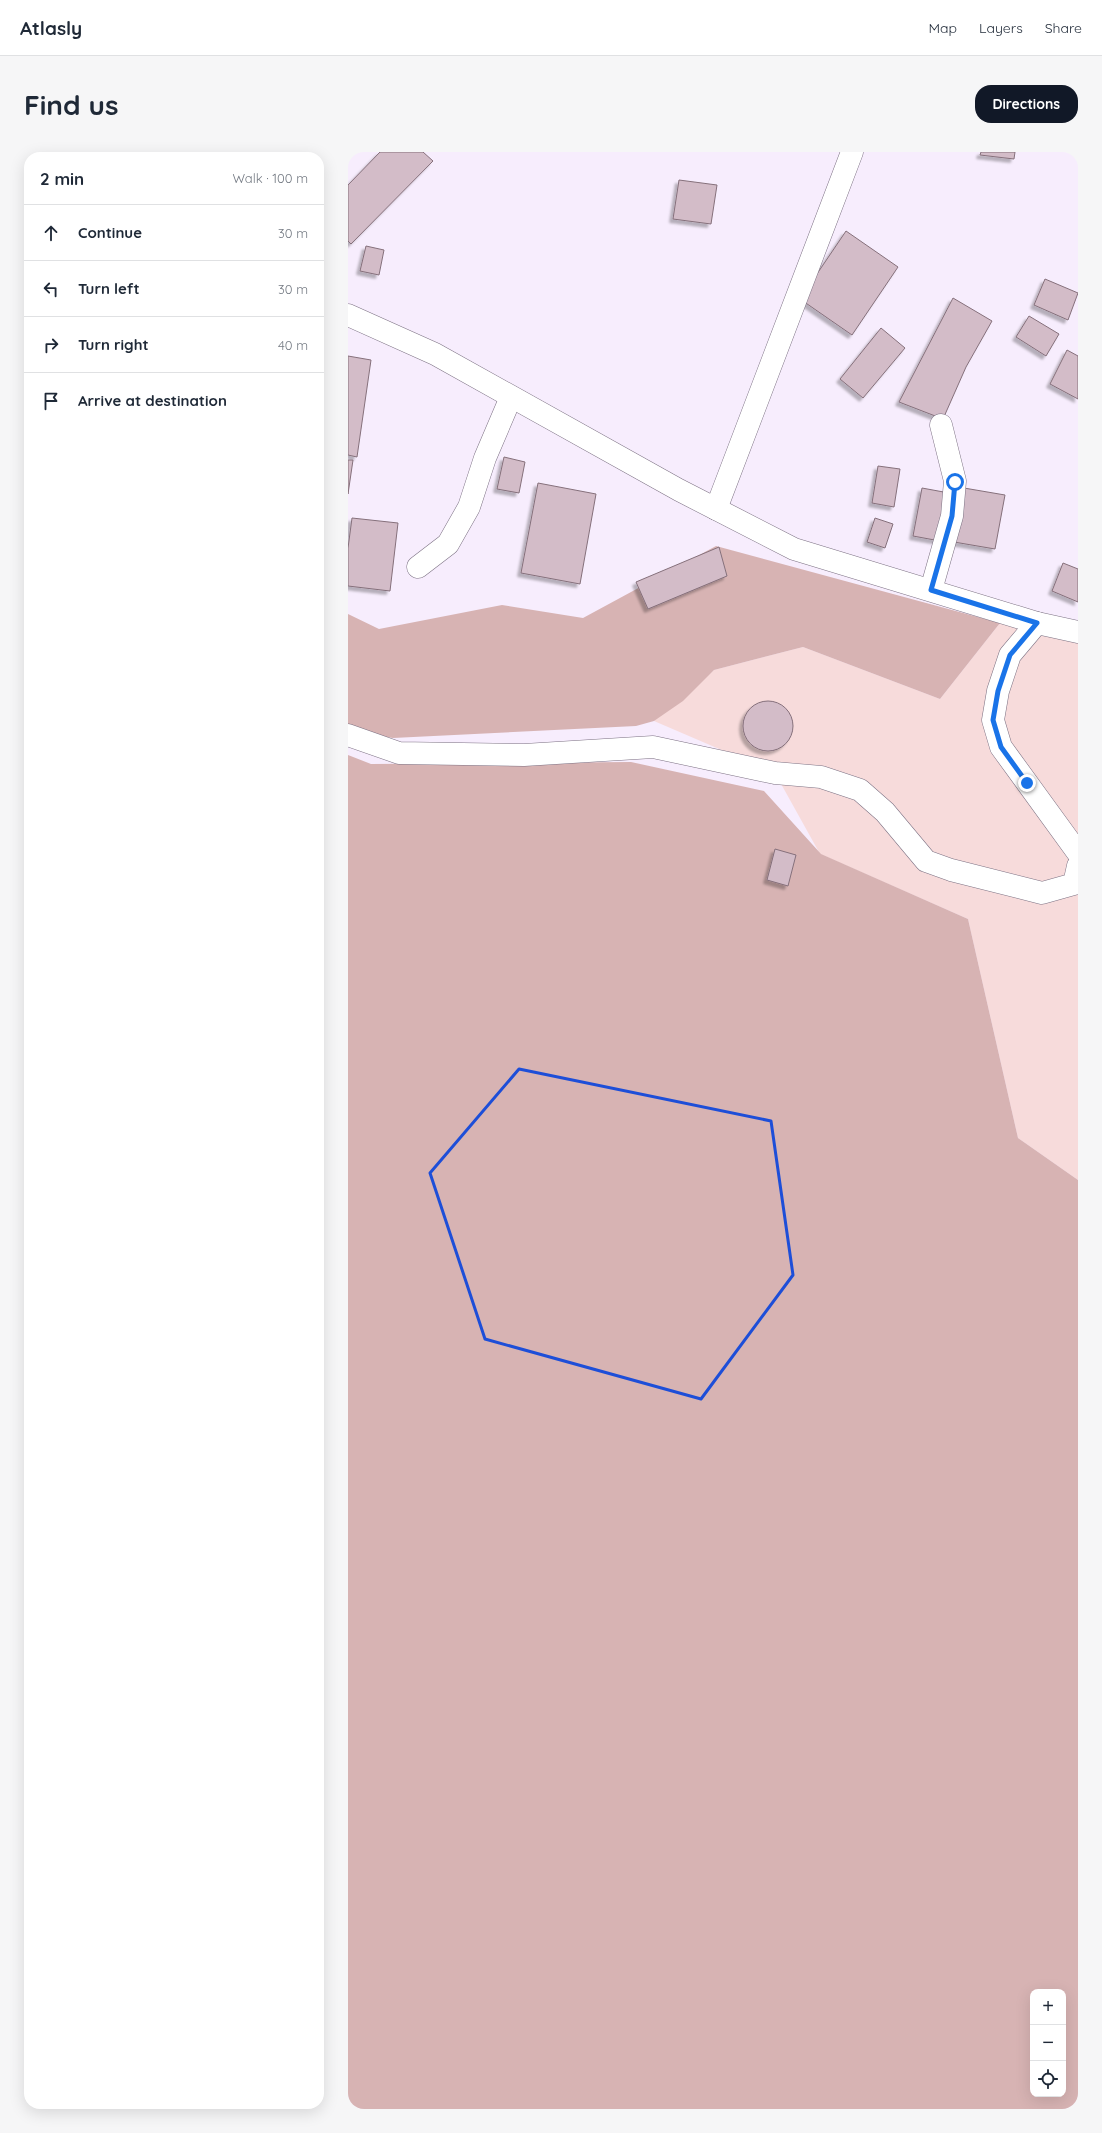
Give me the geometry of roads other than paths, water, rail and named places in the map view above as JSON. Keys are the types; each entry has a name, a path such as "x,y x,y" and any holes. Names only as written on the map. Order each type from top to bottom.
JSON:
{"street":[{"path":"716,509 852,152"},
{"path":"348,314 435,354 716,509 794,549 1037,623 1078,632"},
{"path":"418,567 448,544 469,508 485,458 511,397"},
{"path":"931,590 952,516 955,482 941,425"},
{"path":"1037,623 1010,655 998,691 993,720 1001,747 1078,853"},
{"path":"348,735 399,753 524,755 653,747 775,773 821,777 860,790 885,812 926,861 951,870 1042,893 1074,884 1078,866"}]}
